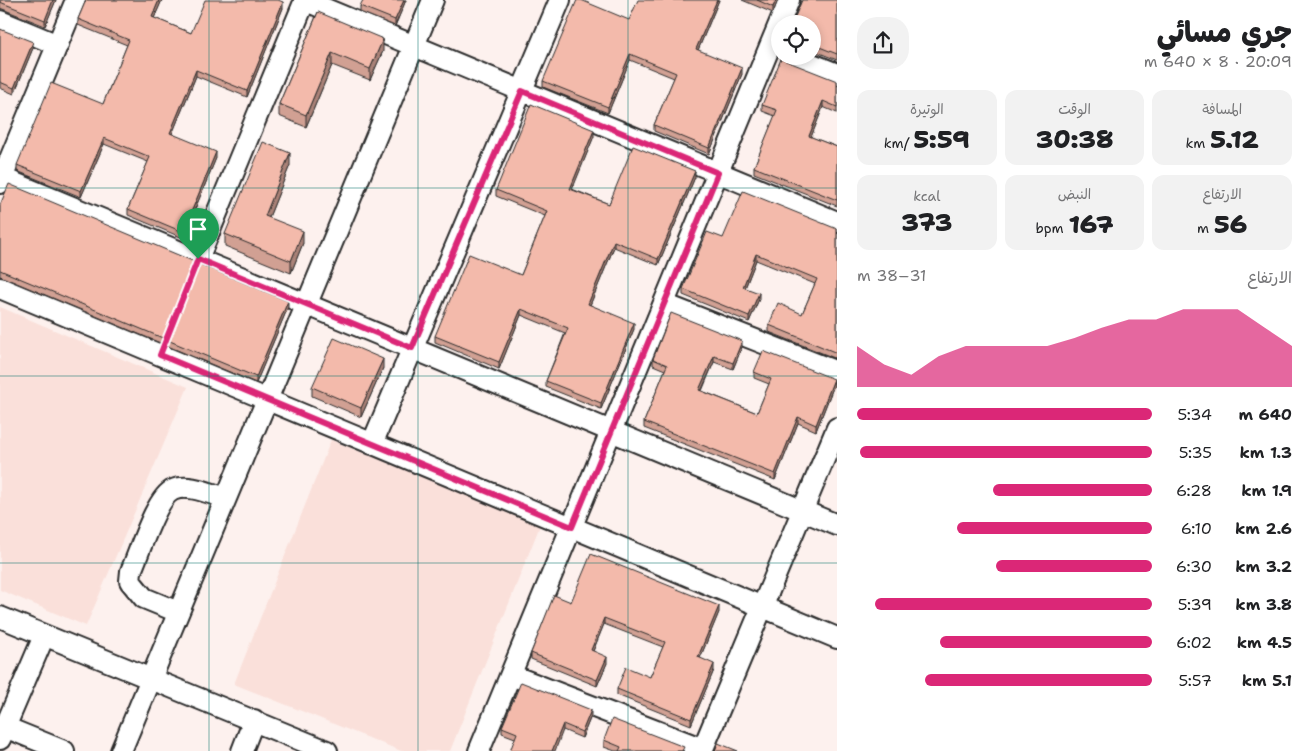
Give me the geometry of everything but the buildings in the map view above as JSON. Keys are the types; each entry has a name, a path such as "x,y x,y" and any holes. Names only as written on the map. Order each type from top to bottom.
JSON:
{"street":[{"path":"76,0 1,179 837,525"},
{"path":"188,285 304,0 837,222"},
{"path":"121,751 433,0"},
{"path":"372,444 560,0"},
{"path":"785,15 789,0"},
{"path":"0,21 58,45"},
{"path":"479,751 718,173 771,59"},
{"path":"814,65 837,74"},
{"path":"0,288 163,346 267,400 837,638"},
{"path":"664,304 837,372"},
{"path":"511,674 702,750 837,428"},
{"path":"178,612 144,598 130,581 162,498 173,489 195,489 226,498"},
{"path":"0,617 327,751"},
{"path":"44,636 2,730 64,751"},
{"path":"242,751 254,720"}],"shaded area":[{"path":"0,307 188,387 86,626 0,590"},
{"path":"331,440 541,523 450,751 401,751 234,684"}],"route":[{"path":"522,91 718,173 572,527 160,355 198,259 412,348 468,221 522,91"}]}
